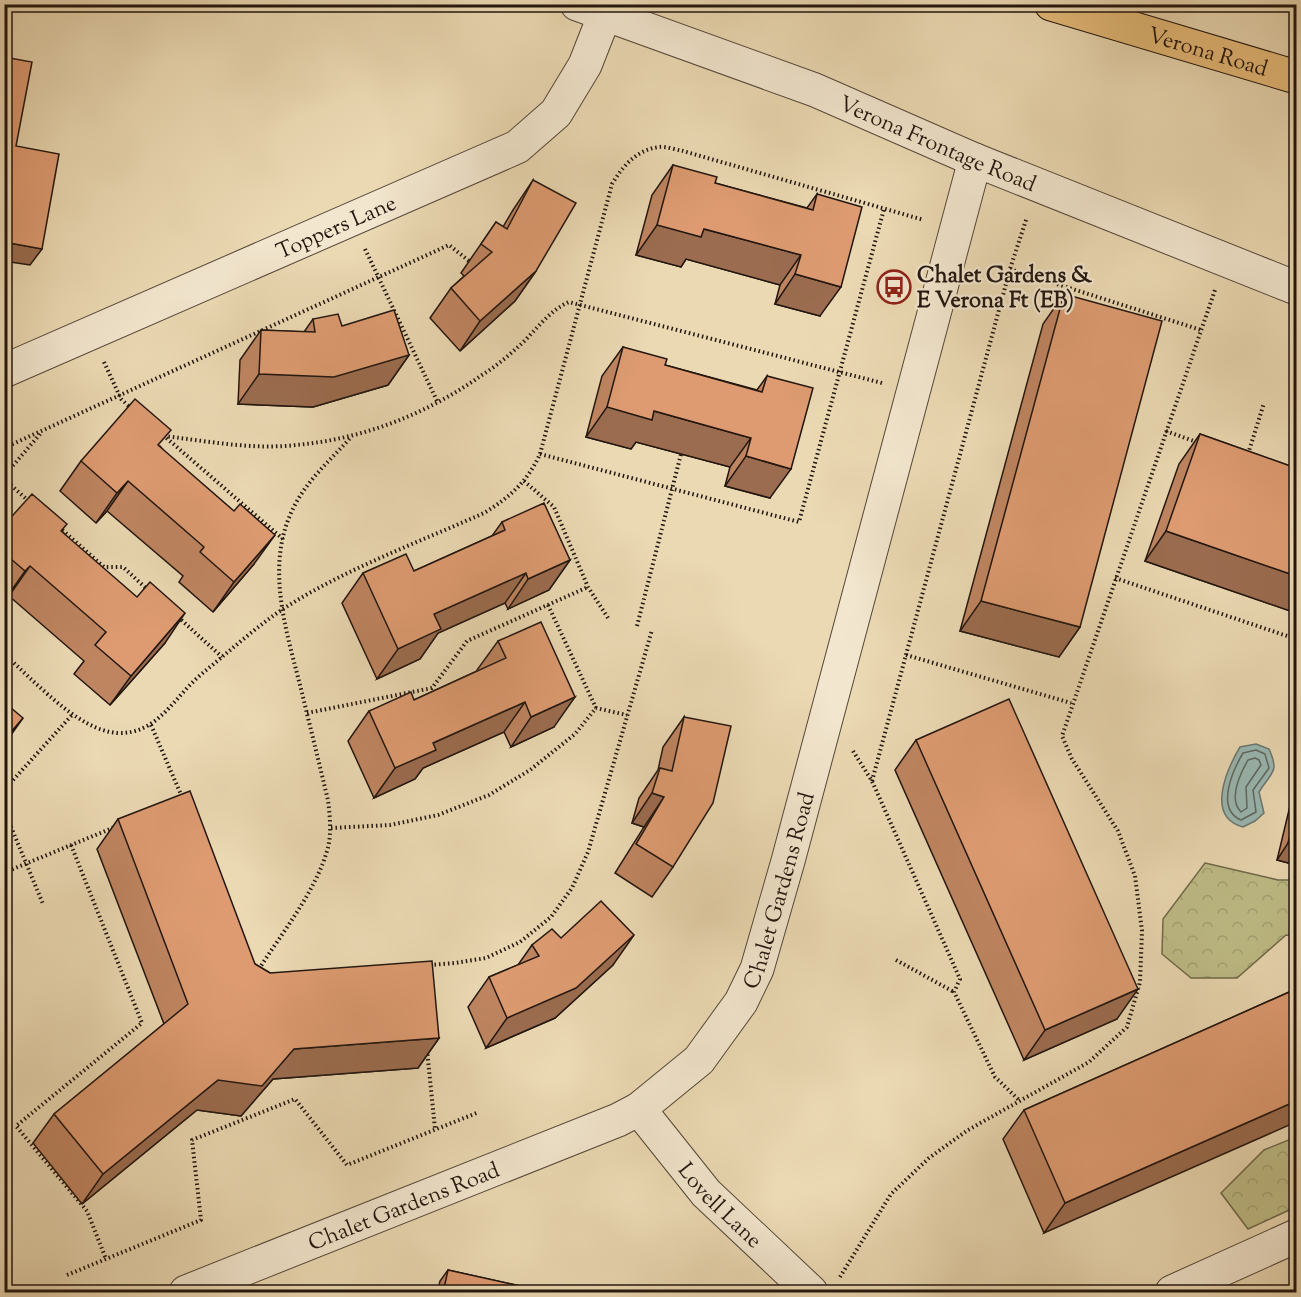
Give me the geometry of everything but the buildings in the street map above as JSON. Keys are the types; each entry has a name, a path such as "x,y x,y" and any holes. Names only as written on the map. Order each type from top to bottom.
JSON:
{"highway":[{"name":"Verona Road","path":"1051,4 1296,77"}],"street":[{"name":"Verona Frontage Road","path":"591,9 815,90 975,160 1296,288"},
{"name":"Toppers Lane","path":"4,371 516,147 556,113 585,65 591,9"},
{"name":"Chalet Gardens Road","path":"186,1293 639,1110 699,1060 741,1002 757,969 823,733 975,160"},
{"name":"Lovell Lane","path":"639,1110 706,1193 824,1288"},
{"path":"1172,1293 1296,1236"}],"path":[{"path":"4,654 72,714 93,728 119,733 152,725 164,715 193,681 281,610 328,582 484,513 507,499 524,481 540,454 612,184 623,166 639,153 660,147 683,151 956,230"},
{"path":"872,781 1010,270 1037,185"},
{"path":"540,454 799,522 884,209"},
{"path":"351,220 438,402"},
{"path":"4,448 449,245 469,261"},
{"path":"824,1288 891,1194 929,1158 968,1130 1089,1062 1127,1028 1140,982 1142,931 1135,876 1118,831 1072,759 1062,736 1071,703 1226,260"},
{"path":"1010,270 1201,330"},
{"path":"163,436 252,446 295,446 351,437 402,420 438,402 482,375 517,348 556,308 569,302 914,392"},
{"path":"90,333 119,395 138,414"},
{"path":"1246,459 1264,403"},
{"path":"155,429 283,539"},
{"path":"38,508 4,478 43,431"},
{"path":"1166,432 1206,445"},
{"path":"254,977 313,884 327,851 331,828 328,800 281,610 279,571 283,539 295,504 311,480 351,437"},
{"path":"638,626 681,454"},
{"path":"524,481 554,507 588,587 608,618"},
{"path":"54,523 104,567 123,567 156,597"},
{"path":"1115,578 1296,639"},
{"path":"307,713 432,688 467,641 588,587"},
{"path":"548,605 596,708"},
{"path":"172,612 222,657"},
{"path":"419,966 486,958 520,942 551,917 573,888 588,852 652,630"},
{"path":"906,655 1071,703"},
{"path":"596,708 627,715"},
{"path":"331,828 390,825 438,815 489,795 530,770 575,734 596,708"},
{"path":"4,790 72,714"},
{"path":"152,725 183,799 173,803"},
{"path":"823,733 845,740 872,781 960,978 954,992"},
{"path":"4,810 43,904"},
{"path":"8,871 122,824"},
{"path":"71,845 142,1023 16,1126 87,1211 106,1259"},
{"path":"896,960 954,992 994,1077 1020,1101"},
{"path":"427,1048 435,1129"},
{"path":"67,1275 201,1220 192,1140 244,1119 295,1099 346,1165 479,1112"}],"green space":[{"path":"1205,863 1278,880 1296,880 1296,937 1286,935 1237,978 1191,978 1162,954 1163,919"},
{"path":"1296,1137 1296,1207 1248,1229 1221,1193 1264,1150"}],"water":[{"path":"1256,744 1269,749 1274,768 1259,792 1264,813 1243,827 1231,822 1225,813 1222,792 1225,779 1240,747"}],"place":[{"name":"Chalet Gardens & E Verona Ft (EB)","path":"894,287"}]}
